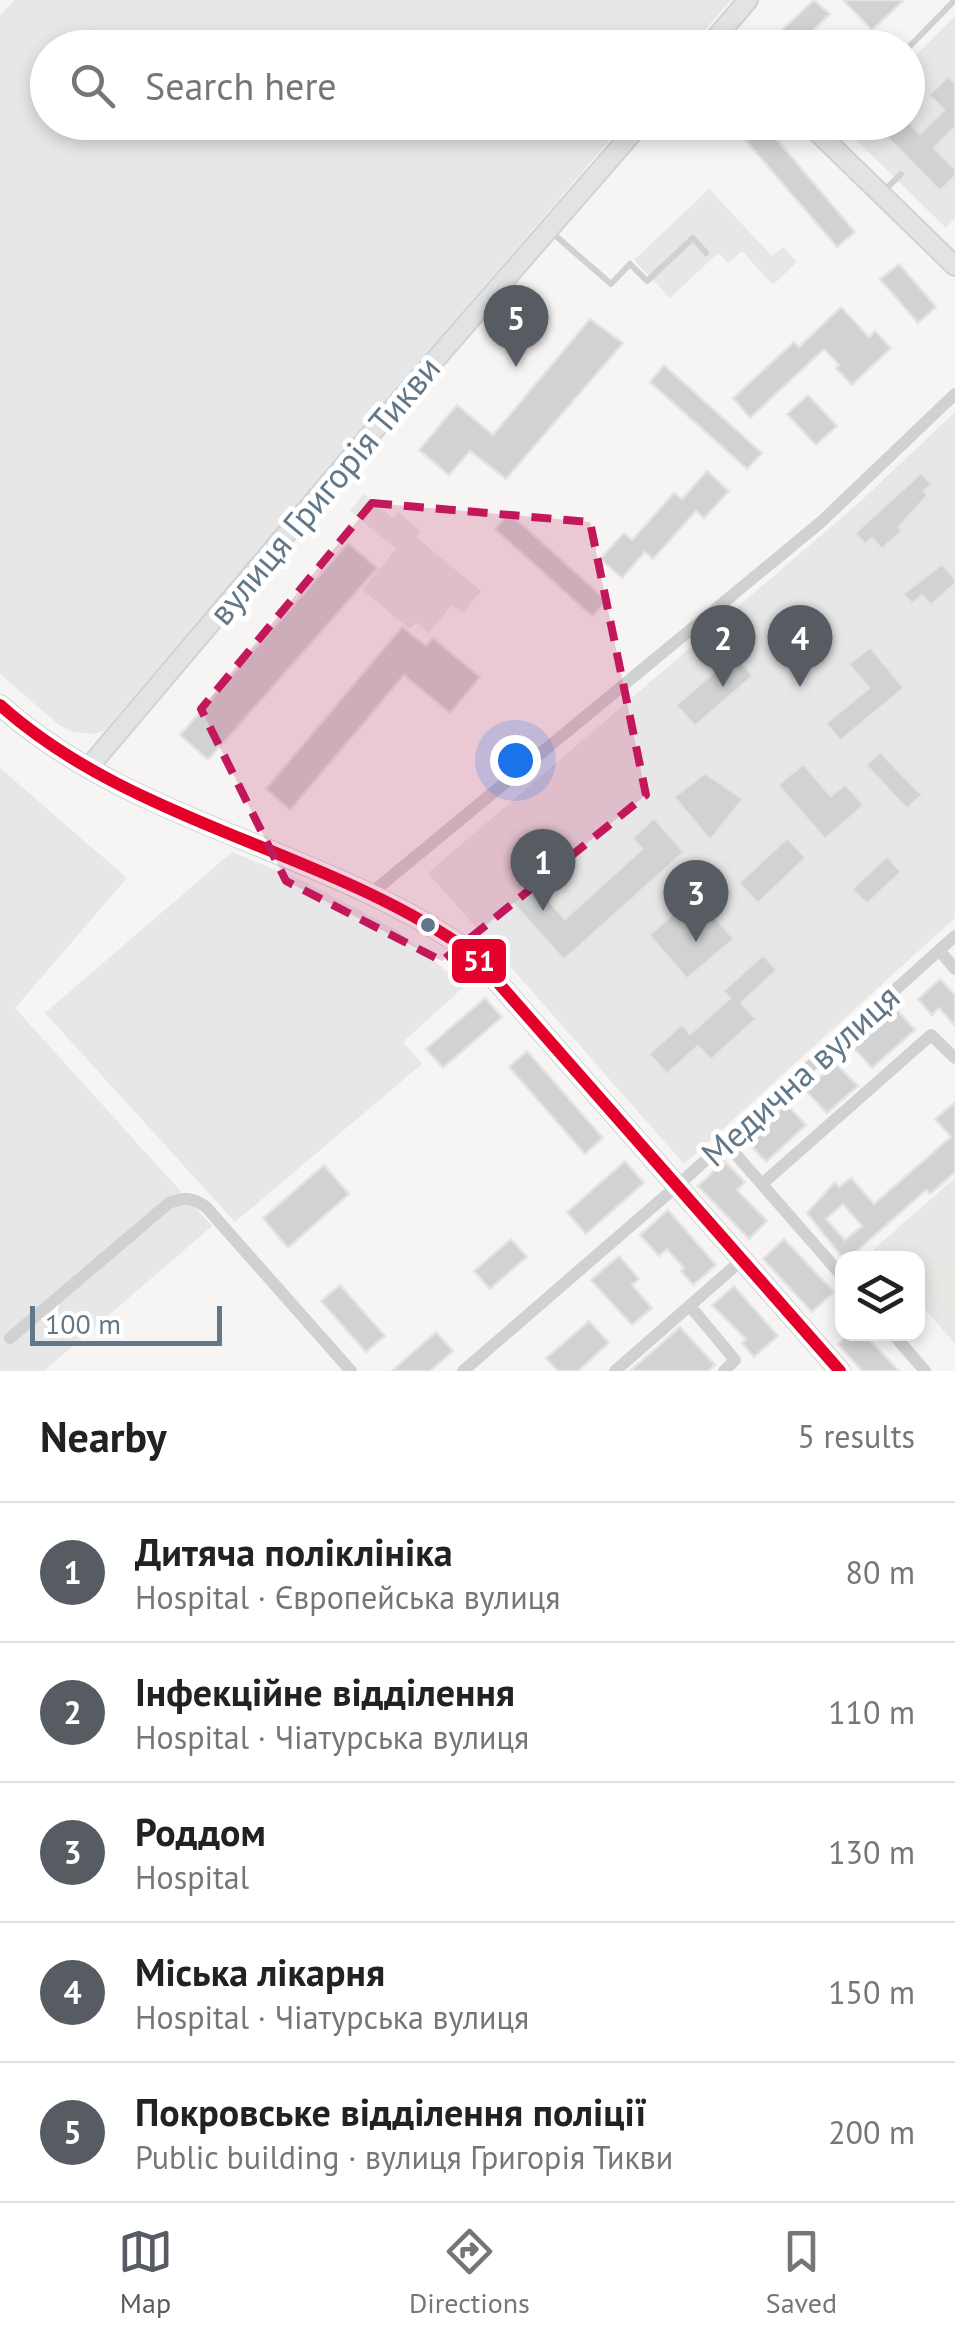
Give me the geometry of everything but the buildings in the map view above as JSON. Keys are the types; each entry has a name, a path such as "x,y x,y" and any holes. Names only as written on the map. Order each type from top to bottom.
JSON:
{"street":[{"path":"727,30 748,0"},
{"name":"вулиця Григорія Тикви","path":"88,768 626,140"},
{"path":"832,140 881,194 953,261"},
{"path":"369,895 821,522 955,394"},
{"path":"0,705 56,750 88,768 369,895 434,928 472,953 840,1371"},
{"name":"Медична вулиця","path":"463,1371 955,936"},
{"path":"939,950 955,969"},
{"path":"762,1184 931,1035 955,1058"},
{"path":"726,1142 835,1268"},
{"path":"10,1338 169,1203 181,1198 195,1199 206,1206 350,1371"},
{"path":"616,1371 743,1259"},
{"path":"690,1306 735,1360 724,1371"},
{"path":"899,1341 926,1371"}],"lane":[{"path":"925,31 955,0"},
{"path":"881,194 901,174"},
{"path":"548,230 610,284 630,264 647,280 693,238 706,253"}],"highlighted area":[{"path":"372,503 590,522 646,795 442,961 286,881 201,709"}],"shaded area":[{"path":"14,0 731,0 705,30 30,30 30,140 609,140 105,730 94,734 72,732 59,725 0,674 0,16"},
{"path":"955,16 955,218 946,228 856,140 925,140 925,46"},
{"path":"709,189 772,256 783,247 797,262 773,285 742,251 728,263 718,253 670,298 634,260"},
{"path":"955,412 955,918 684,1164 428,873 861,501"},
{"path":"364,494 393,518 398,512 421,531 416,537 481,591 463,613 452,605 429,633 416,622 410,629 362,590 396,549 350,511"},
{"path":"0,768 127,878 15,1008 212,1226 44,1371 0,1371"},
{"path":"232,852 307,883 395,929 465,986 403,1042 422,1064 235,1222 45,1013"},
{"path":"955,1178 955,1344 925,1309 925,1251 873,1250"},
{"path":"955,1253 955,1314 951,1317 925,1285 925,1278"}],"transit line":[{"name":"51","path":"0,705 52,746 109,779 356,888 416,918 472,953 840,1371"}],"place":[{"name":"Покровське відділення поліції","path":"516,367"},
{"name":"Інфекційне відділення","path":"723,687"},
{"name":"Мiська лiкарня","path":"800,687"},
{"name":"Дитяча поліклініка","path":"543,911"},
{"name":"Роддом","path":"696,942"}]}
